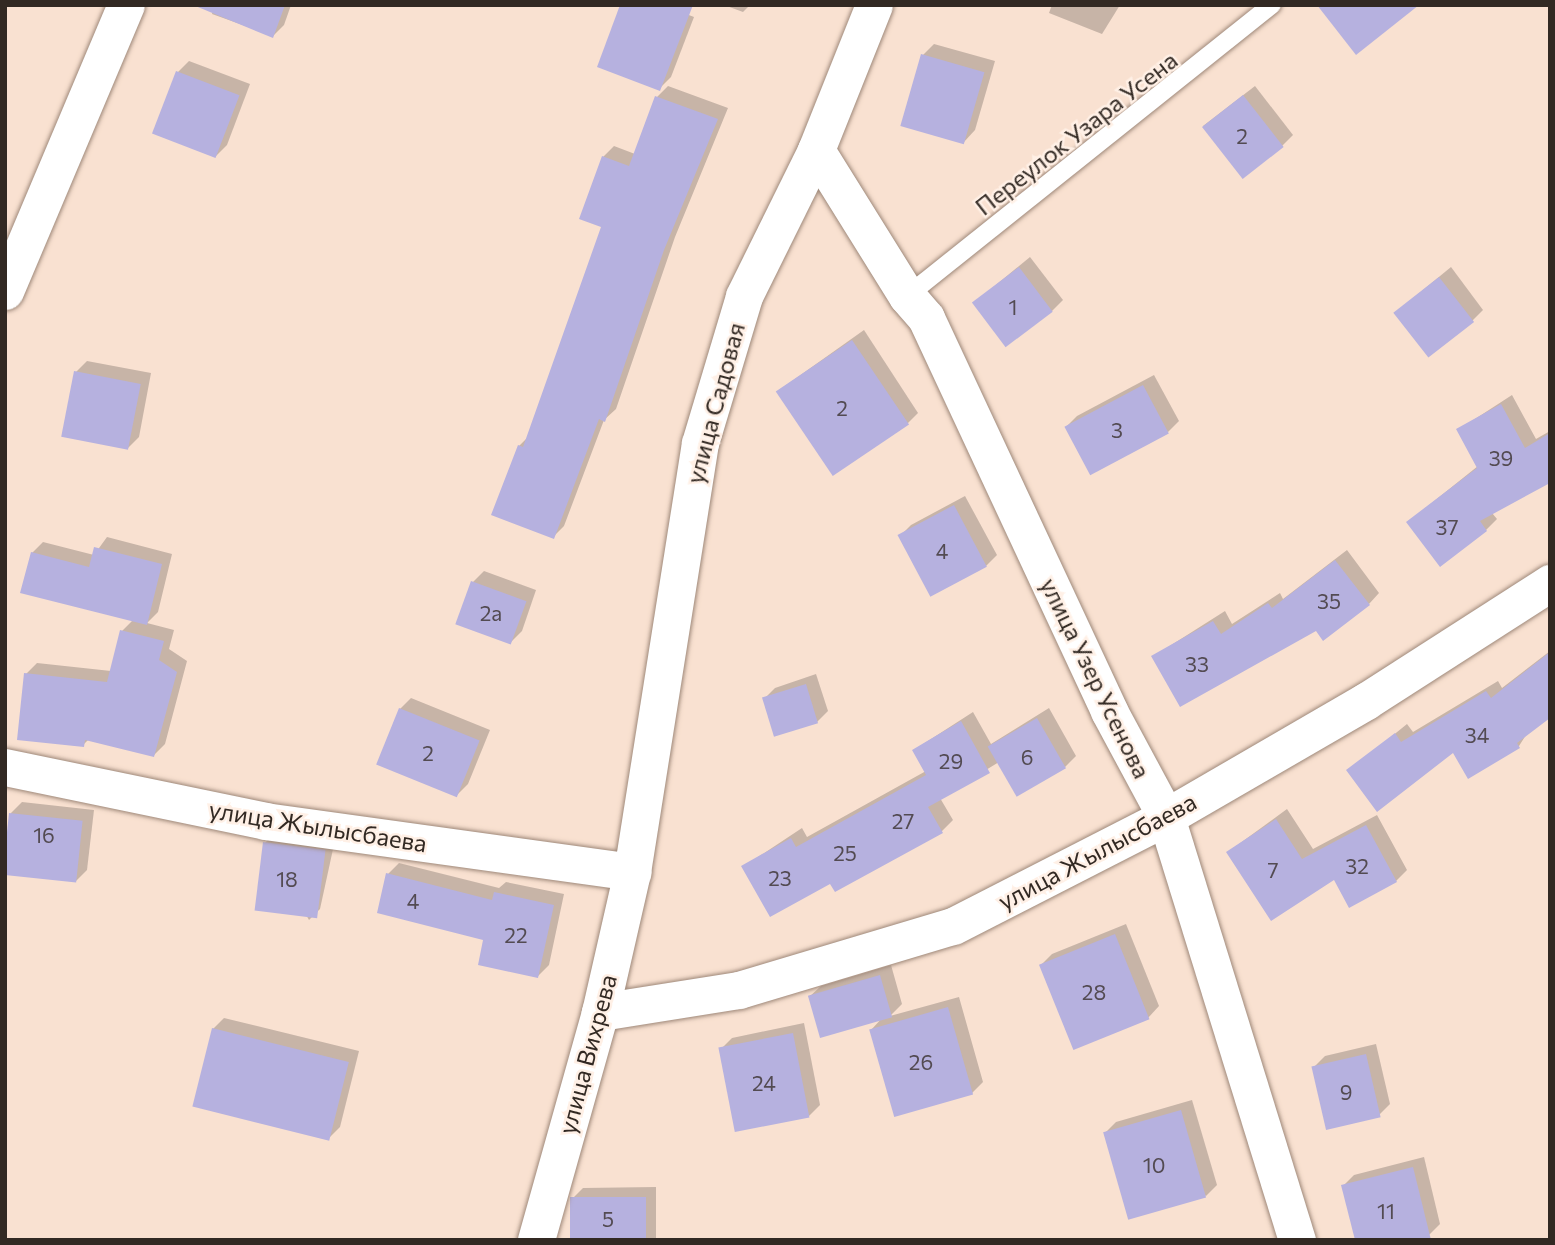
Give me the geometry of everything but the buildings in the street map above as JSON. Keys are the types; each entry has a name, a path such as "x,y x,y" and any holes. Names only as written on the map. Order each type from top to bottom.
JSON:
{"street":[{"path":"5,291 126,5"},
{"name":"улица Садовая","path":"633,869 699,443 744,296 816,150 874,5"},
{"name":"улица Узер Усенова","path":"816,150 907,296 926,318 1109,711 1166,817 1297,1240"},
{"name":"улица Жылысбаева","path":"600,1012 739,990 953,926 1166,817 1366,701 1550,583"},
{"name":"улица Жылысбаева","path":"5,767 265,821 633,869"},
{"name":"улица Вихрева","path":"536,1240 600,1012 633,869"}],"lane":[{"name":"Переулок Узара Усена","path":"907,296 1272,5"}]}
